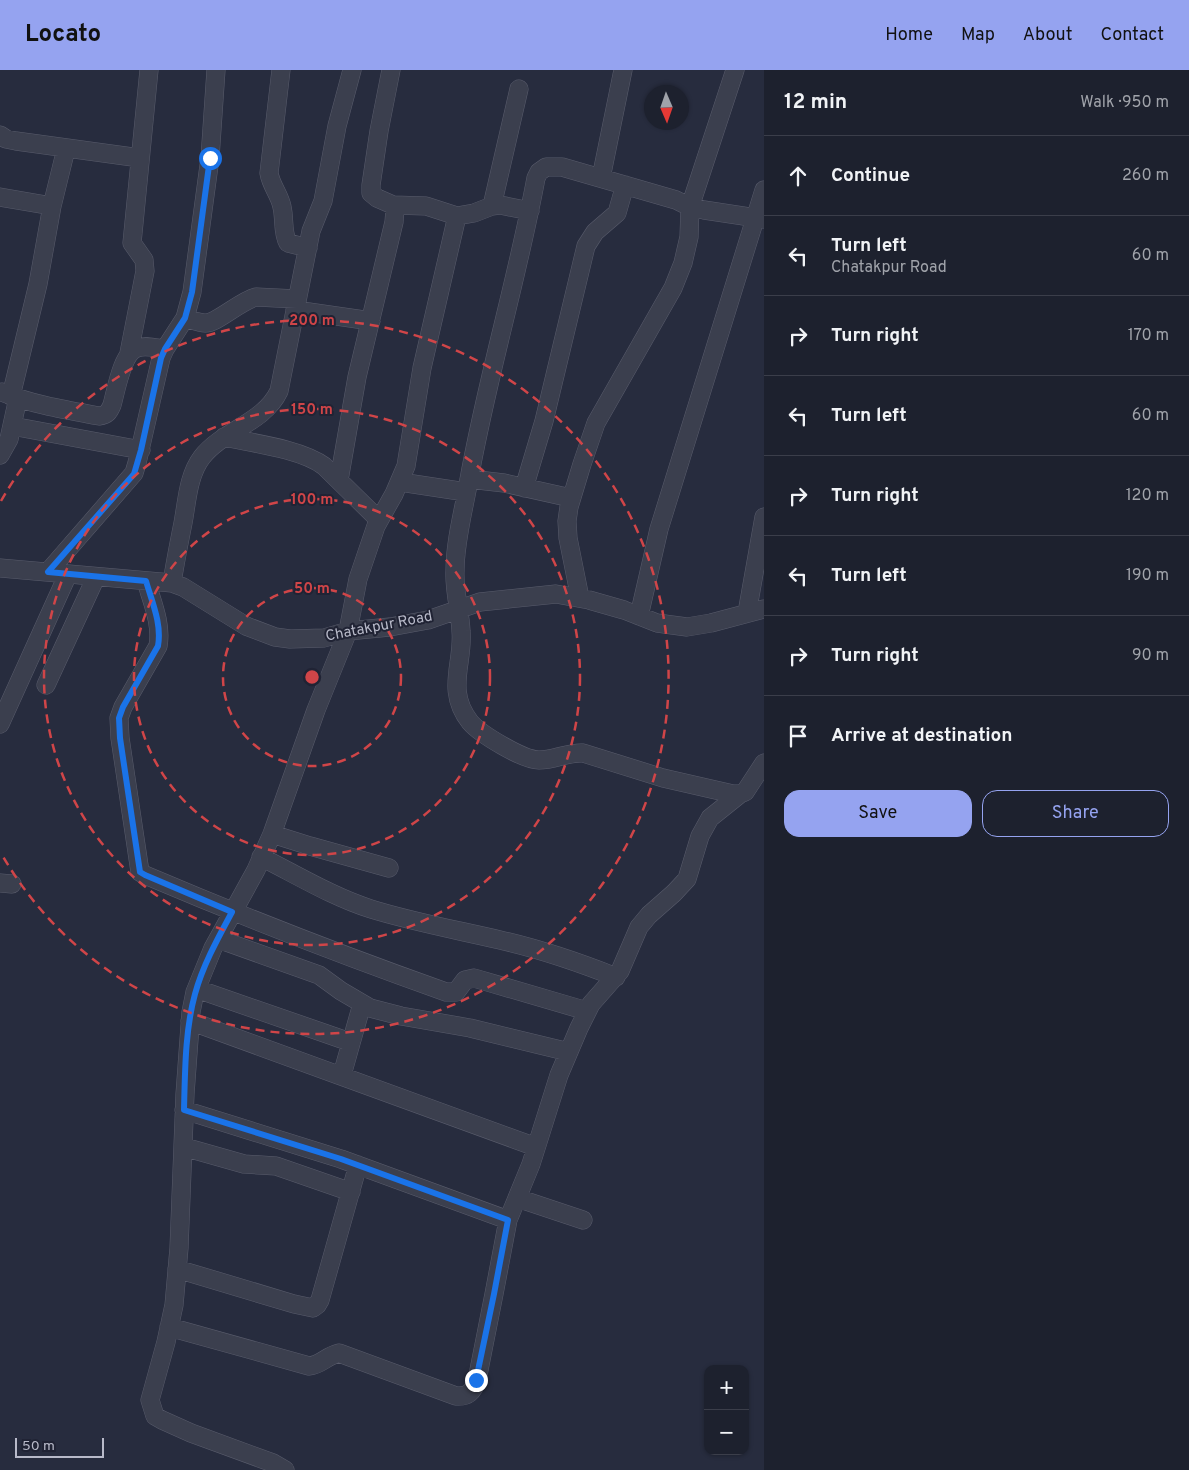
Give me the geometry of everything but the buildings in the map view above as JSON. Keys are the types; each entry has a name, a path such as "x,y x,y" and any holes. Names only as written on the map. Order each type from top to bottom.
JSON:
{"street":[{"path":"129,353 145,271 144,260 132,243 149,70"},
{"path":"48,572 134,474 161,358 185,318 192,292 210,158 216,70"},
{"path":"281,70 269,173 282,207 285,236 288,243 308,248"},
{"path":"172,583 189,490 195,469 202,457 224,437 257,416 275,398 279,390 311,231 323,201 336,126 352,70"},
{"path":"392,70 378,131 370,185 371,193 377,198 393,205 426,206 457,216 474,213 492,206 507,206 530,211"},
{"path":"601,178 623,70"},
{"path":"580,598 568,538 571,498 596,423 676,280 683,263 690,237 690,207 735,70"},
{"path":"492,206 519,89"},
{"path":"0,135 16,141 140,158"},
{"path":"0,455 12,426 10,395 38,284 52,206 66,149"},
{"path":"740,794 664,778 583,753 574,753 550,759 525,758 491,738 471,723 463,711 458,695 456,676 461,631 457,610 454,568 478,428 530,211 536,178 539,172 546,166 562,167 676,200 690,207 760,218"},
{"path":"524,488 544,421 586,246 595,232 616,213 625,185"},
{"path":"639,616 659,530 760,218 764,190"},
{"path":"0,197 52,206"},
{"path":"339,480 357,377 394,222 395,209 393,205"},
{"path":"285,1470 273,1463 191,1433 155,1416 152,1408 151,1395 174,1305 190,1021 197,989 218,939 272,834 316,710 348,632 358,579 380,520 400,482 406,466 422,368 457,216"},
{"path":"185,318 207,324 213,322 234,307 256,297 296,304 371,322"},
{"path":"10,395 45,406 99,416 106,415 112,405 124,361 129,353 135,348 144,347 165,349"},
{"path":"12,426 141,450"},
{"path":"224,437 273,447 316,460 380,520"},
{"path":"400,482 468,486 504,483 571,498"},
{"path":"755,611 764,517"},
{"name":"Chatakpur Road","path":"0,568 172,583 183,587 246,626 274,637 305,640 428,620 480,602 556,594 580,598 657,623 687,627 711,623 755,611"},
{"path":"0,724 68,574"},
{"path":"46,686 96,577"},
{"path":"146,581 159,625 160,636 158,646 123,707 119,718 120,738 140,872 232,912 339,954 446,992 456,992 464,980 474,978 587,1010"},
{"path":"169,1327 309,1366 317,1365 330,1355 339,1354 456,1396 469,1394 474,1388 476,1380 508,1220 536,1147 559,1075 587,1010 596,996 616,977 639,927 687,879 700,836 710,818 749,788 764,762"},
{"path":"272,834 388,868"},
{"path":"261,857 339,896 369,908 401,918 503,941 576,961 616,977"},
{"path":"218,939 319,975 370,1008 401,1016 470,1028 569,1052"},
{"path":"197,989 350,1042"},
{"path":"342,1075 362,1004"},
{"path":"190,1021 536,1147"},
{"path":"184,1110 358,1165 508,1220"},
{"path":"184,1147 244,1164 276,1166 351,1192"},
{"path":"177,1269 313,1308 320,1300 358,1165"},
{"path":"517,1198 583,1220"}],"route":[{"path":"210,158 192,292 185,318 161,358 134,474 48,572 146,581 159,625 160,636 158,646 123,707 119,718 120,738 140,872 232,912 213,948 195,992 188,1036 184,1110 341,1159 436,1192 508,1220 476,1380"}]}
